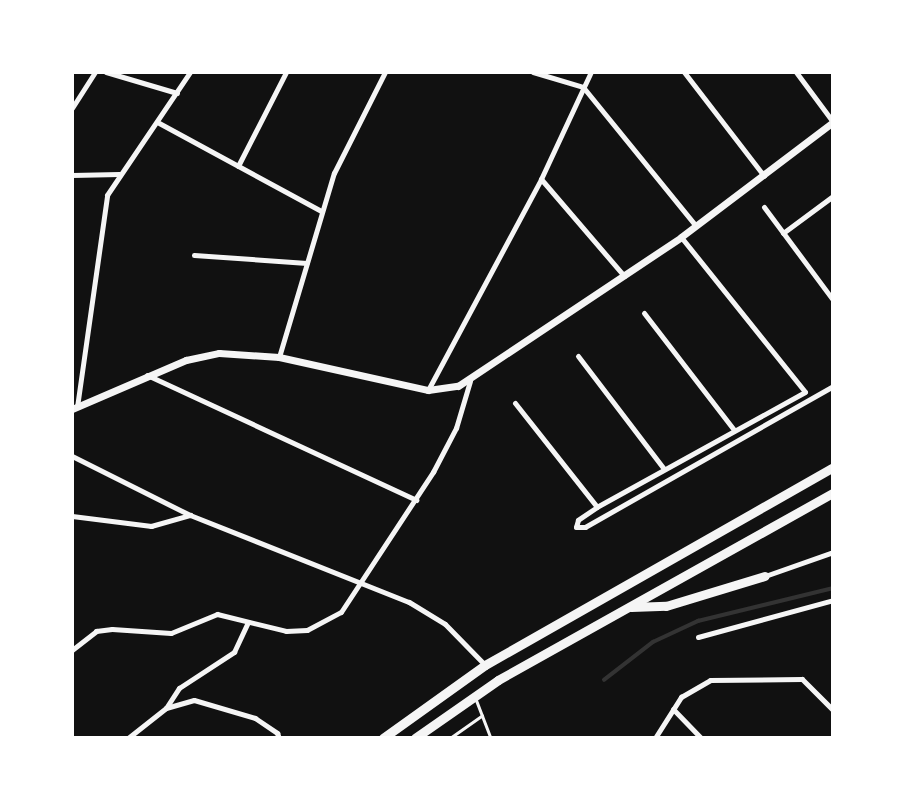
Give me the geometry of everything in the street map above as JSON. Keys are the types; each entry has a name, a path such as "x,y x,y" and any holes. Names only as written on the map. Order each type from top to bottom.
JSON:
{"main road":[{"path":"383,738 485,665 833,467"},
{"path":"421,737 475,696 833,494"},
{"path":"629,607 666,606 765,576"}],"street":[{"path":"72,108 95,72"},
{"path":"106,72 177,93"},
{"path":"74,408 104,204 119,174 159,123 190,72"},
{"path":"238,166 286,72"},
{"path":"279,357 321,211 343,152 385,72"},
{"path":"533,72 583,87 696,226"},
{"path":"428,390 541,179 591,72"},
{"path":"684,72 764,176"},
{"path":"74,408 147,375 219,353 279,357 428,390 470,381 681,237 833,122 796,72"},
{"path":"159,123 321,211"},
{"path":"72,175 119,174"},
{"path":"541,179 624,276"},
{"path":"783,233 833,196"},
{"path":"764,207 833,300"},
{"path":"681,237 812,400"},
{"path":"194,255 307,263"},
{"path":"644,313 734,430"},
{"path":"578,356 664,469"},
{"path":"147,375 416,500"},
{"path":"72,650 96,631 112,629 171,633 217,614 286,631 307,630 341,612 361,586 416,500 456,428 470,381"},
{"path":"805,392 597,507 578,520 576,527 585,527 833,386"},
{"path":"515,403 597,507"},
{"path":"72,456 190,515 430,614 462,638 485,665"},
{"path":"72,516 151,526 190,515"},
{"path":"765,576 833,552"},
{"path":"698,637 833,600"},
{"path":"166,708 179,688 234,652 248,622"},
{"path":"655,738 681,697 710,680 747,683 784,676 802,679 833,710"},
{"path":"128,738 166,708 194,701 255,718 277,733 279,738"},
{"path":"673,709 701,738"}],"lane":[{"path":"475,696 491,738"},
{"path":"450,738 483,716"}],"waterway":[{"path":"604,680 653,642 698,621 833,588"}]}
